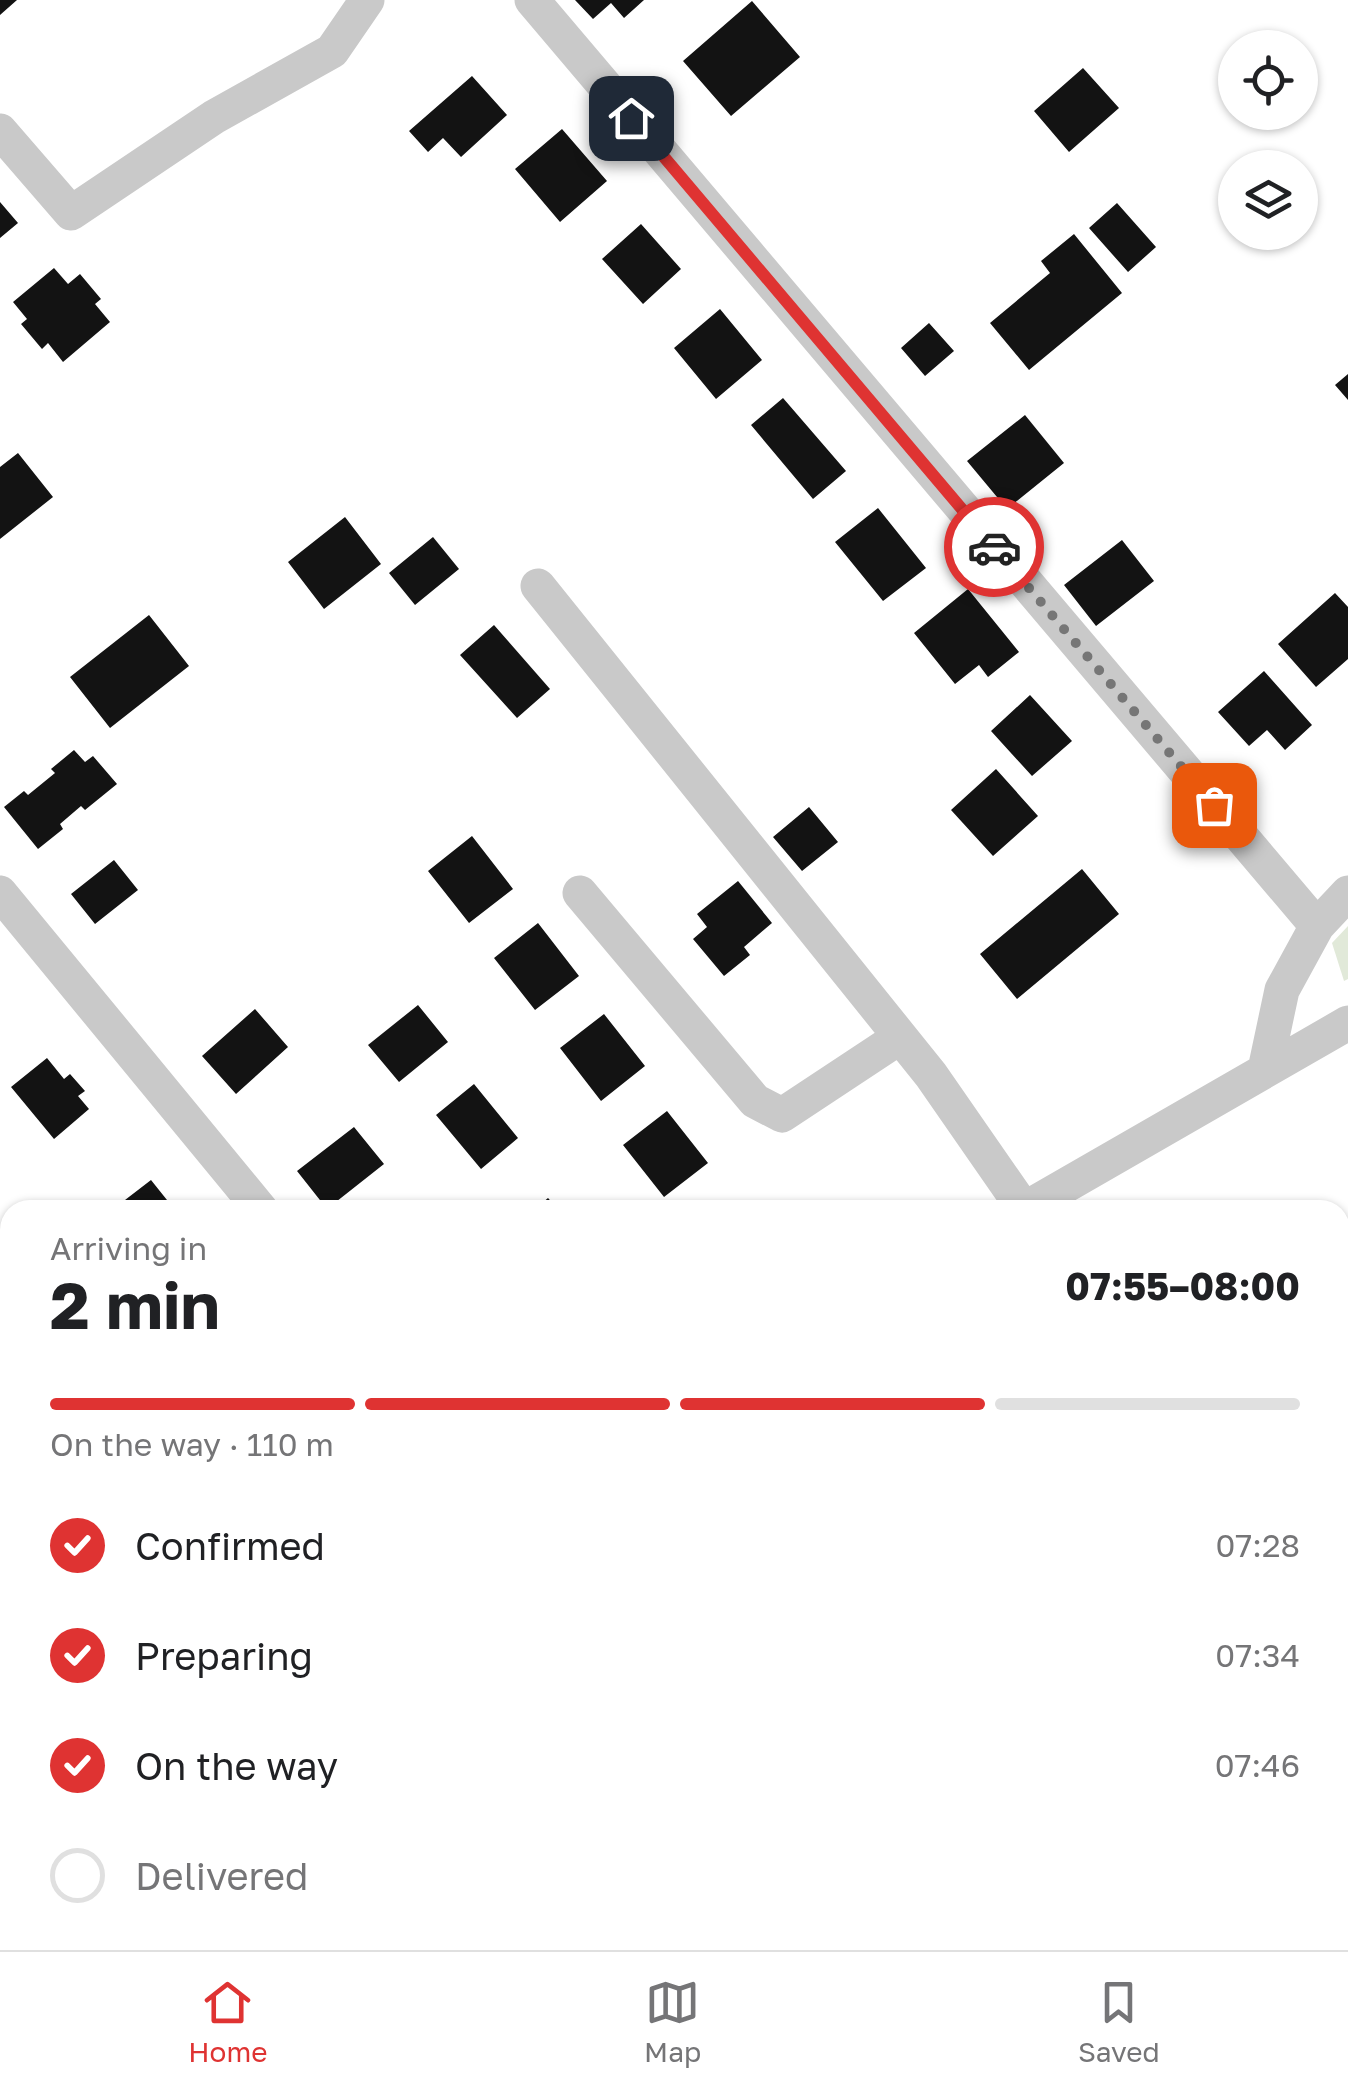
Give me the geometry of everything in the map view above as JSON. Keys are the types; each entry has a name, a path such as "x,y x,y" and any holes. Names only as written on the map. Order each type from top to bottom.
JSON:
{"street":[{"path":"0,131 71,213 214,118 332,51 367,0"},
{"path":"532,0 1317,926"},
{"path":"538,586 931,1075 1017,1200"},
{"path":"0,893 253,1200"},
{"path":"580,893 755,1100 782,1115 900,1037"},
{"path":"1265,1070 1282,990 1317,926 1348,893"},
{"path":"1041,1200 1348,1023"}],"green space":[{"path":"1348,926 1348,979 1344,981 1332,943"}],"building":[{"path":"0,0 17,0 0,15"},
{"path":"575,0 644,0 624,18 611,3 593,19"},
{"path":"752,1 800,57 731,116 683,61"},
{"path":"1083,68 1119,108 1069,152 1034,111"},
{"path":"472,76 507,115 461,157 443,138 428,152 409,131"},
{"path":"562,129 607,181 560,222 515,169"},
{"path":"0,202 18,223 0,238"},
{"path":"1117,203 1156,247 1128,272 1089,228"},
{"path":"641,224 681,269 643,304 602,259"},
{"path":"1074,234 1122,293 1029,370 990,323 1050,273 1041,261"},
{"path":"54,268 68,284 80,274 101,299 95,304 110,322 63,362 48,343 42,349 21,324 27,319 13,302"},
{"path":"720,309 762,360 716,399 674,348"},
{"path":"929,323 954,351 925,376 901,348"},
{"path":"1348,374 1348,400 1335,385"},
{"path":"783,398 846,471 813,499 751,425"},
{"path":"1025,415 1064,463 1007,509 967,461"},
{"path":"18,453 53,497 0,539 0,467"},
{"path":"878,508 926,568 883,601 835,542"},
{"path":"345,517 381,564 324,609 288,562"},
{"path":"433,537 459,569 415,605 389,573"},
{"path":"1122,540 1154,581 1096,626 1064,585"},
{"path":"968,589 1019,652 988,677 979,665 955,684 914,633"},
{"path":"1335,593 1348,607 1348,659 1316,687 1278,644"},
{"path":"149,615 189,666 110,728 70,677"},
{"path":"494,625 550,689 517,718 460,655"},
{"path":"1264,671 1312,725 1285,750 1267,730 1249,746 1218,712"},
{"path":"1030,695 1072,741 1032,776 991,731"},
{"path":"74,750 85,762 93,756 117,784 85,810 81,806 60,824 63,829 38,849 4,807 24,791 28,795 55,773 51,769"},
{"path":"996,769 1038,816 993,856 951,810"},
{"path":"809,807 838,842 802,871 773,837"},
{"path":"472,836 513,889 469,923 428,871"},
{"path":"114,860 138,890 95,924 71,894"},
{"path":"1082,869 1119,914 1017,999 980,954"},
{"path":"738,881 772,923 744,947 750,955 724,976 693,939 707,927 697,914"},
{"path":"538,923 579,976 535,1010 494,958"},
{"path":"418,1005 448,1042 399,1082 368,1045"},
{"path":"255,1009 288,1047 236,1094 202,1056"},
{"path":"604,1014 645,1066 601,1101 560,1048"},
{"path":"47,1058 64,1079 70,1074 85,1091 78,1096 89,1109 54,1139 11,1087"},
{"path":"474,1084 518,1138 481,1169 436,1115"},
{"path":"667,1111 708,1163 664,1197 623,1145"},
{"path":"354,1127 384,1164 338,1200 320,1200 297,1171"},
{"path":"151,1180 167,1200 125,1200"}],"way so far":[{"path":"994,547 1214,805"}],"route":[{"path":"631,118 994,547"}]}
